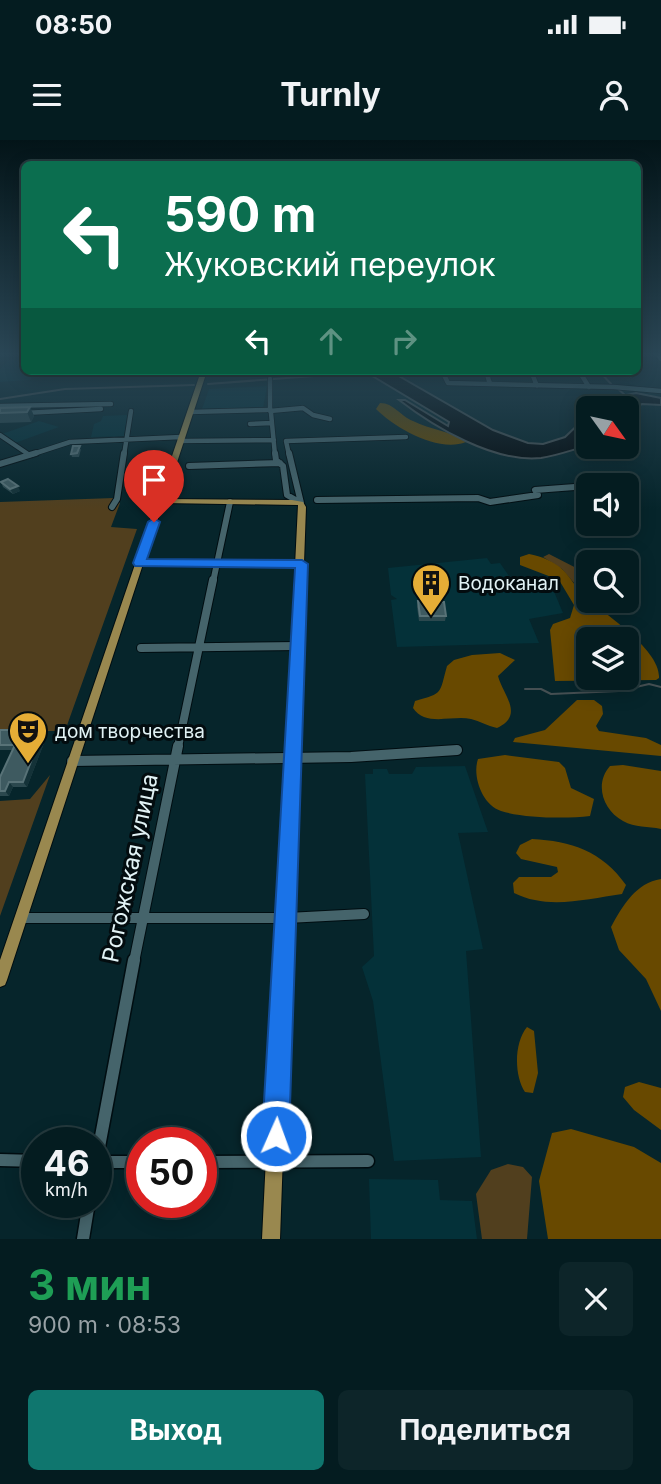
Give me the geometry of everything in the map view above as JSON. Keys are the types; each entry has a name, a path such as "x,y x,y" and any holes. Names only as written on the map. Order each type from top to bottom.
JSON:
{"main road":[{"path":"0,980 192,406"},
{"path":"161,501 301,503 302,564 295,756 271,1239"}],"street":[{"path":"266,406 265,412 272,423 276,460 286,477 287,495 301,503"},
{"path":"190,412 265,412 303,408 313,415 330,419"},
{"path":"0,413 101,409"},
{"path":"112,507 117,499 131,411"},
{"path":"250,424 272,423"},
{"path":"0,435 28,454"},
{"path":"301,503 286,440 406,437"},
{"path":"0,464 71,442 127,438 274,440"},
{"path":"189,466 280,463"},
{"path":"317,500 478,498 490,502 538,495 535,490 576,487"},
{"name":"Рогожская улица","path":"103,1127 142,917 230,502"},
{"path":"140,563 302,564"},
{"path":"141,648 299,646"},
{"path":"72,761 351,757 457,750"},
{"path":"21,918 286,918 364,914"},
{"path":"0,1160 21,1161"},
{"path":"217,1162 368,1161"},
{"path":"83,1239 86,1218"}],"shaded area":[{"path":"203,406 263,406 263,408 202,409"},
{"path":"378,406 391,406 413,421 466,442 443,444 418,437 394,424 376,409"},
{"path":"408,406 415,406 448,426 449,422 423,406 452,406 493,430 528,443 543,444 565,437 576,426 576,449 541,458 504,455 447,432"},
{"path":"127,415 124,436 91,437 94,424 101,421 103,416"},
{"path":"39,421 59,427 15,443 2,434"},
{"path":"114,498 120,503 111,527 137,529 65,731 0,731 0,502"},
{"path":"529,554 560,567 576,586 576,613 606,613 623,627 576,627 576,681 555,681 550,630 553,624 570,618 574,605 559,580 520,565 520,557"},
{"path":"549,554 576,568 576,585 562,569 543,557"},
{"path":"487,558 491,564 500,563 509,576 550,582 563,613 529,619 539,643 397,647 391,600 397,599 391,595 388,568"},
{"path":"639,642 651,655 657,667 659,678 639,680"},
{"path":"500,653 515,660 498,676 510,704 510,717 505,723 497,728 464,718 432,719 418,714 413,708 415,701 439,691 447,666 454,660 472,655"},
{"path":"577,700 594,700 602,706 603,714 596,726 599,731 646,738 661,745 661,756 513,742 515,738 545,730"},
{"path":"505,755 559,762 565,768 571,788 594,799 590,816 532,816 494,808 480,789 476,766 478,759"},
{"path":"623,765 661,771 661,829 628,823 616,816 606,804 602,788 605,773 610,766"},
{"path":"465,766 488,832 458,833 483,949 466,951 481,1157 394,1161 373,1001 362,967 374,956 365,774 373,774 373,769 387,769 389,774 412,774 416,767"},
{"path":"50,775 0,916 0,801 30,799"},
{"path":"532,839 573,845 596,856 617,873 626,885 622,894 554,902 514,893 513,883 519,877 551,877 558,872 557,867 521,859 516,853 520,845"},
{"path":"661,879 661,1011 646,979 619,950 611,927 637,890"},
{"path":"527,1027 534,1031 538,1073 533,1093 525,1092 517,1068 518,1050"},
{"path":"639,1082 661,1088 661,1130 634,1110 623,1097 625,1087"},
{"path":"571,1129 634,1147 661,1163 661,1239 548,1239 539,1181 552,1133"},
{"path":"508,1164 523,1167 532,1177 527,1239 482,1239 476,1194 491,1170"},
{"path":"369,1179 438,1180 440,1200 472,1201 477,1239 371,1239"}],"building":[{"path":"30,407 27,412 0,413 0,408"},
{"path":"73,446 80,446 77,453 71,454"},
{"path":"8,479 18,486 10,489 1,482"},
{"path":"418,601 444,602 446,616 420,616"},
{"path":"0,730 27,730 24,738 40,738 23,782 9,782 5,791 0,791 0,777 15,745 0,745"}],"waterway":[{"path":"525,689 541,689 551,694 619,691 649,684 661,687"}],"place":[{"name":"Водоканал","path":"431,617"},
{"name":"дом творчества","path":"28,765"}],"route":[{"path":"154,522 140,563 302,564 276,1136"}]}
